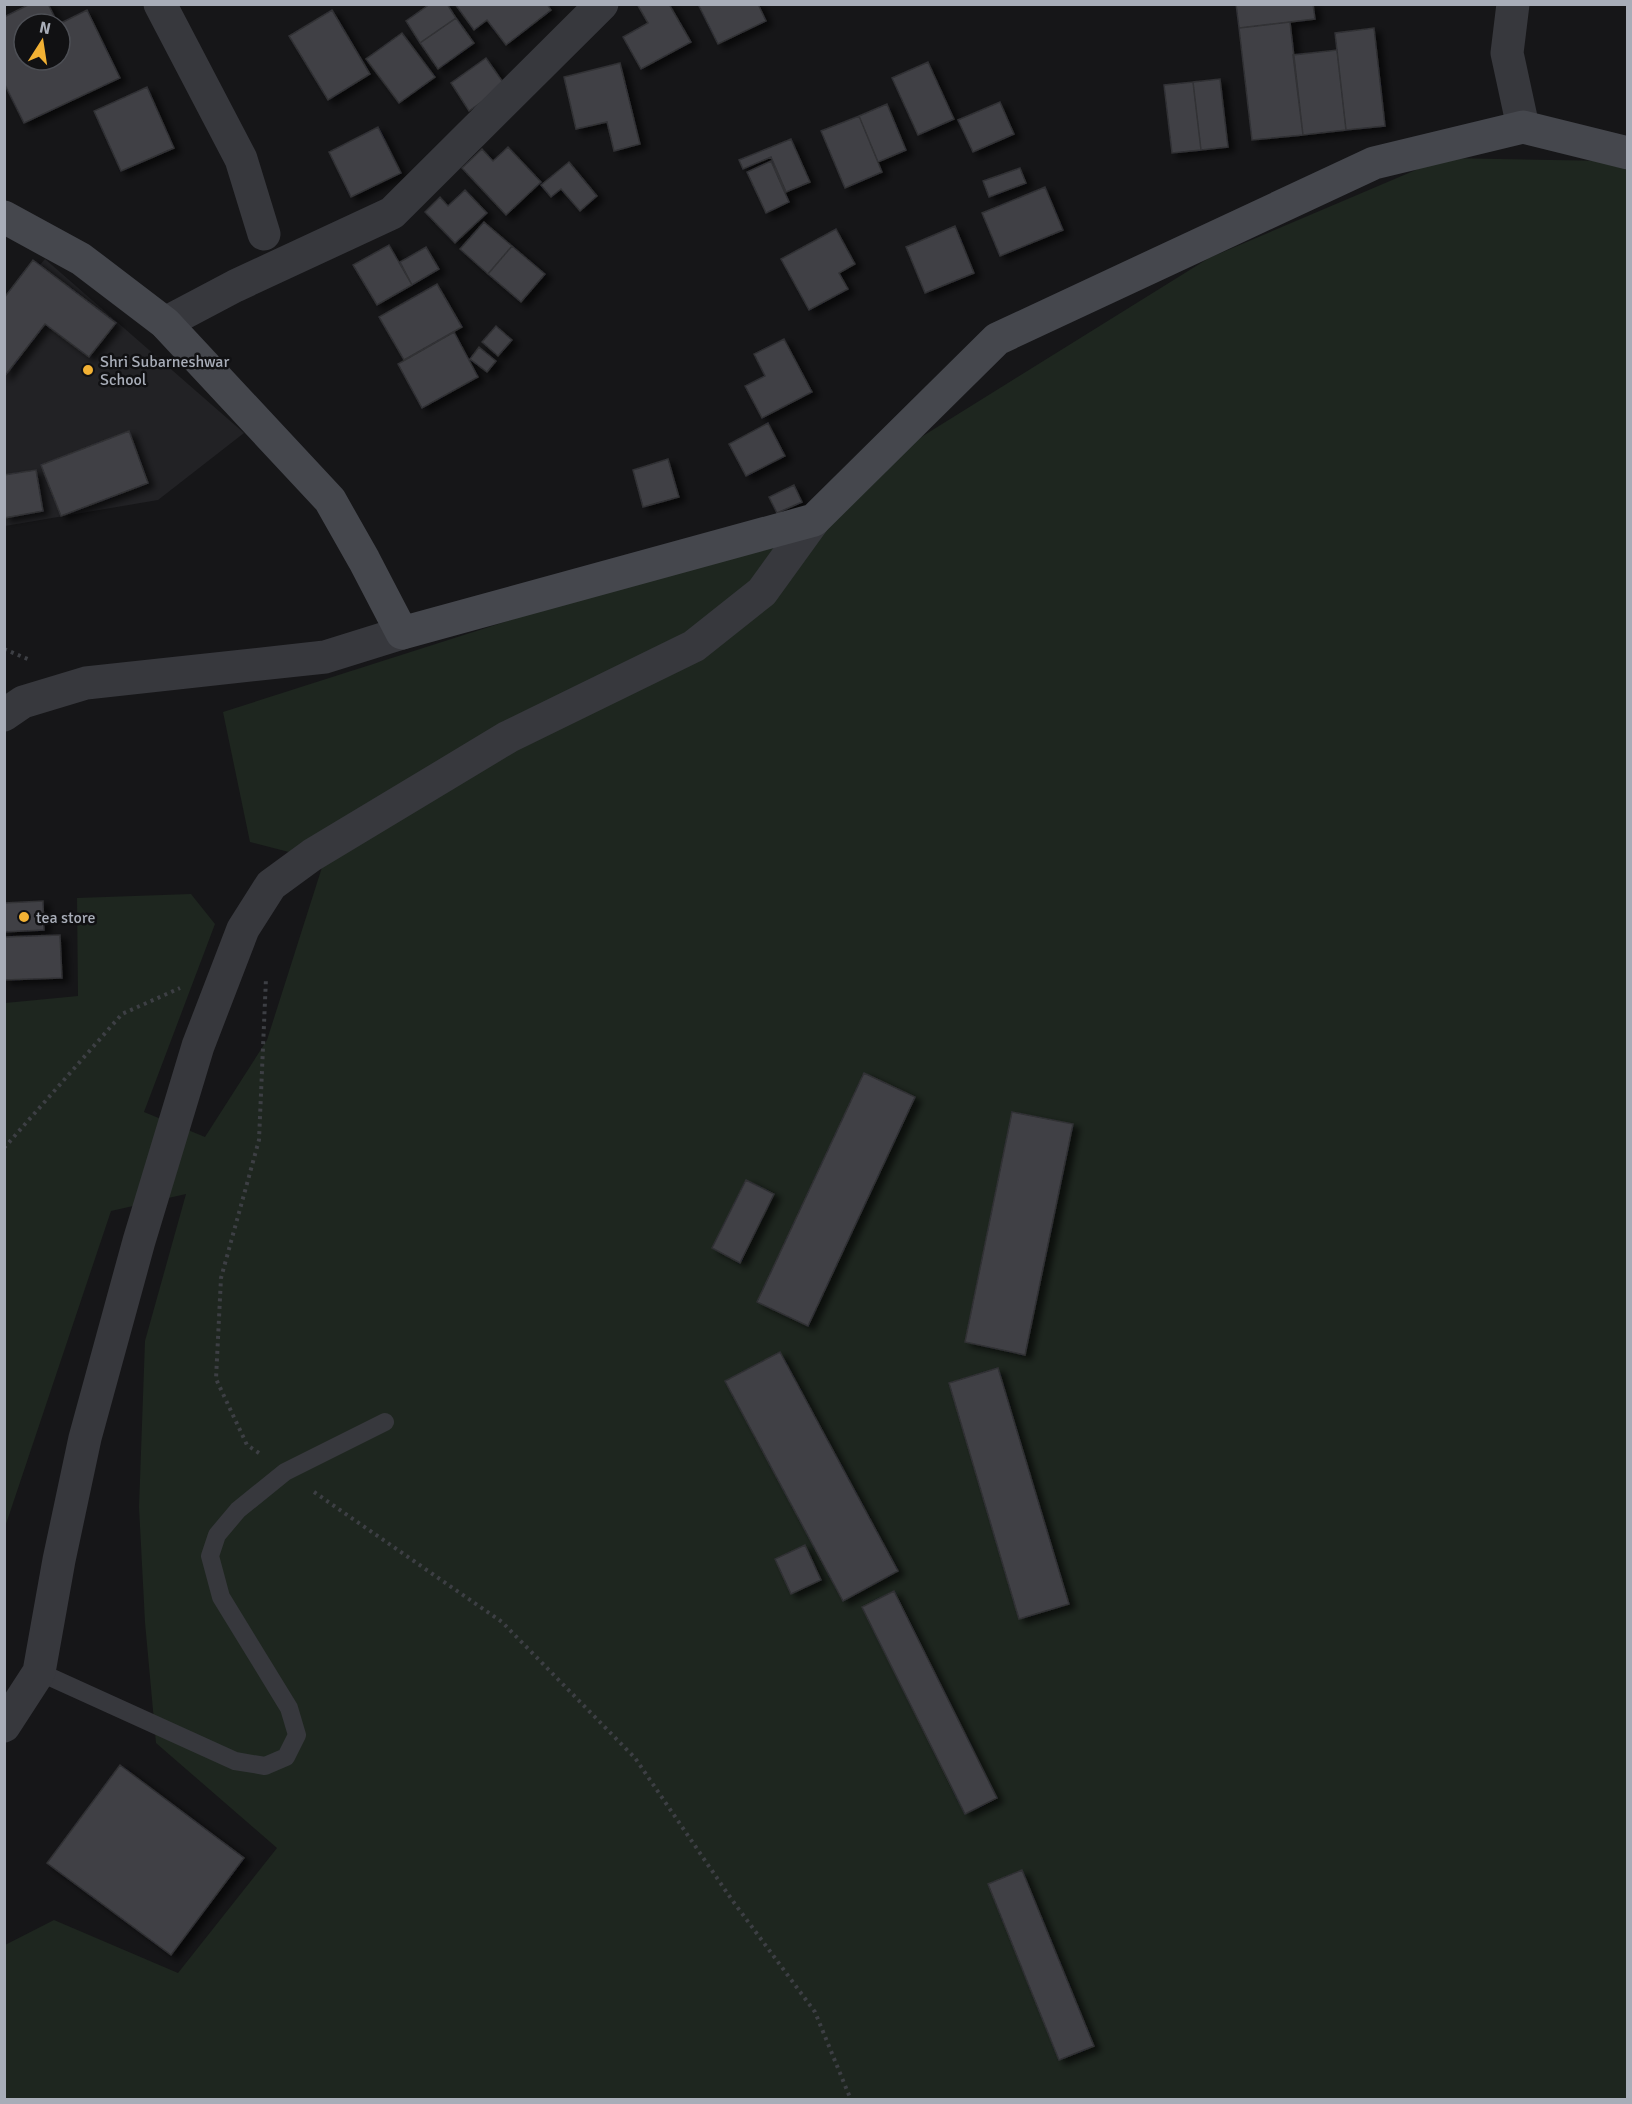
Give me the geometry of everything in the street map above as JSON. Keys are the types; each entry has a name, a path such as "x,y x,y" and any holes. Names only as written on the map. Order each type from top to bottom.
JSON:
{"street":[{"path":"160,4 241,159 264,234"},
{"path":"165,323 235,285 392,213 602,4"},
{"path":"1513,4 1507,53 1523,127"},
{"path":"4,1726 39,1672 59,1560 85,1438 139,1241 198,1046 243,930 271,885 312,855 508,737 694,646 762,592 814,520 997,339 1374,163 1523,127 1628,153"},
{"path":"4,218 81,259 165,323 330,500 402,633"},
{"path":"4,715 23,702 86,683 325,657 402,633 814,520"}],"lane":[{"path":"39,1672 235,1761 265,1766 286,1756 297,1735 289,1708 221,1597 210,1556 217,1535 238,1510 285,1472 385,1422"}],"path":[{"path":"267,966 258,1140 221,1278 216,1379 247,1445 502,1622 635,1758 732,1900 815,2012 851,2100"},
{"path":"4,1148 122,1014 227,968"}],"shaded area":[{"path":"1444,158 1610,161 1627,167 1627,2099 5,2099 5,1945 54,1920 178,1973 277,1848 156,1743 145,1622 139,1507 145,1341 186,1194 111,1211 5,1527 5,1003 78,996 77,898 191,894 215,924 144,1112 205,1137 267,1040 324,861 250,842 223,712 751,543 1209,258"},
{"name":"Shri Subarneshwar School","path":"45,259 244,433 158,500 5,526 5,307"}],"building":[{"path":"30,4 48,4 52,12 14,12"},
{"path":"430,4 447,4 456,18 420,43 406,21"},
{"path":"455,4 547,4 551,10 506,45 487,20 474,30"},
{"path":"637,4 669,4 691,42 641,69 623,37 648,23"},
{"path":"698,4 758,4 766,21 718,44"},
{"path":"1236,4 1313,4 1315,19 1239,28"},
{"path":"87,10 120,78 24,123 4,83 4,17 12,13 12,72 72,72 72,18"},
{"path":"332,10 370,74 328,100 289,36"},
{"path":"456,18 474,43 438,69 420,43"},
{"path":"1290,22 1303,135 1252,140 1239,28"},
{"path":"1374,28 1385,126 1346,130 1335,33"},
{"path":"402,33 435,77 399,103 366,59"},
{"path":"1337,50 1346,130 1303,135 1293,55"},
{"path":"486,58 505,85 469,111 451,83"},
{"path":"928,62 954,119 918,135 892,78"},
{"path":"620,63 640,144 614,151 607,122 576,129 564,77"},
{"path":"1220,79 1228,147 1201,150 1193,82"},
{"path":"1193,82 1201,150 1172,153 1164,85"},
{"path":"147,87 174,148 121,171 94,111"},
{"path":"1000,102 1014,134 973,152 958,120"},
{"path":"887,104 906,150 878,162 859,116"},
{"path":"859,116 882,172 845,188 821,131"},
{"path":"378,127 401,173 351,197 329,152"},
{"path":"791,139 810,182 786,192 771,157 743,169 739,160"},
{"path":"508,147 541,182 506,215 462,168 482,149 493,161"},
{"path":"771,161 789,202 766,213 747,172"},
{"path":"569,162 597,196 580,211 561,189 551,197 541,185"},
{"path":"1020,168 1026,183 989,197 983,181"},
{"path":"1045,187 1063,230 1000,256 982,213"},
{"path":"465,190 487,213 455,243 425,212 440,197 448,206"},
{"path":"484,222 512,246 488,274 460,249"},
{"path":"955,226 974,273 925,293 906,247"},
{"path":"836,229 855,264 839,273 848,289 809,310 781,259"},
{"path":"389,245 412,285 377,305 353,265"},
{"path":"512,246 545,274 521,302 488,274"},
{"path":"426,247 439,269 412,285 400,262"},
{"path":"33,260 116,323 89,357 45,324 4,377 4,298"},
{"path":"437,284 462,327 404,360 379,317"},
{"path":"496,326 512,340 498,356 482,342"},
{"path":"454,332 478,377 422,408 398,364"},
{"path":"784,339 812,392 762,418 745,386 765,376 754,354"},
{"path":"479,347 496,361 487,372 470,359"},
{"path":"768,423 785,456 746,476 729,444"},
{"path":"129,431 148,483 61,516 41,465"},
{"path":"668,459 679,497 643,507 633,470"},
{"path":"36,470 43,511 4,518 4,475"},
{"path":"794,485 802,502 777,513 769,497"},
{"name":"tea store","path":"43,901 44,930 4,932 4,903"},
{"path":"60,935 62,978 4,980 4,937"},
{"path":"864,1073 915,1097 808,1326 757,1302"},
{"path":"1012,1112 1073,1124 1025,1355 965,1342"},
{"path":"746,1180 774,1194 740,1263 712,1248"},
{"path":"780,1352 898,1571 843,1601 725,1381"},
{"path":"998,1368 1069,1604 1019,1619 949,1383"},
{"path":"805,1545 821,1580 791,1594 775,1559"},
{"path":"894,1591 997,1798 965,1814 862,1607"},
{"path":"120,1765 244,1858 171,1955 47,1863"},
{"path":"1022,1870 1094,2046 1059,2060 988,1884"}],"place":[{"name":"Shri Subarneshwar School","path":"88,370"},
{"name":"tea store","path":"24,917"}]}
